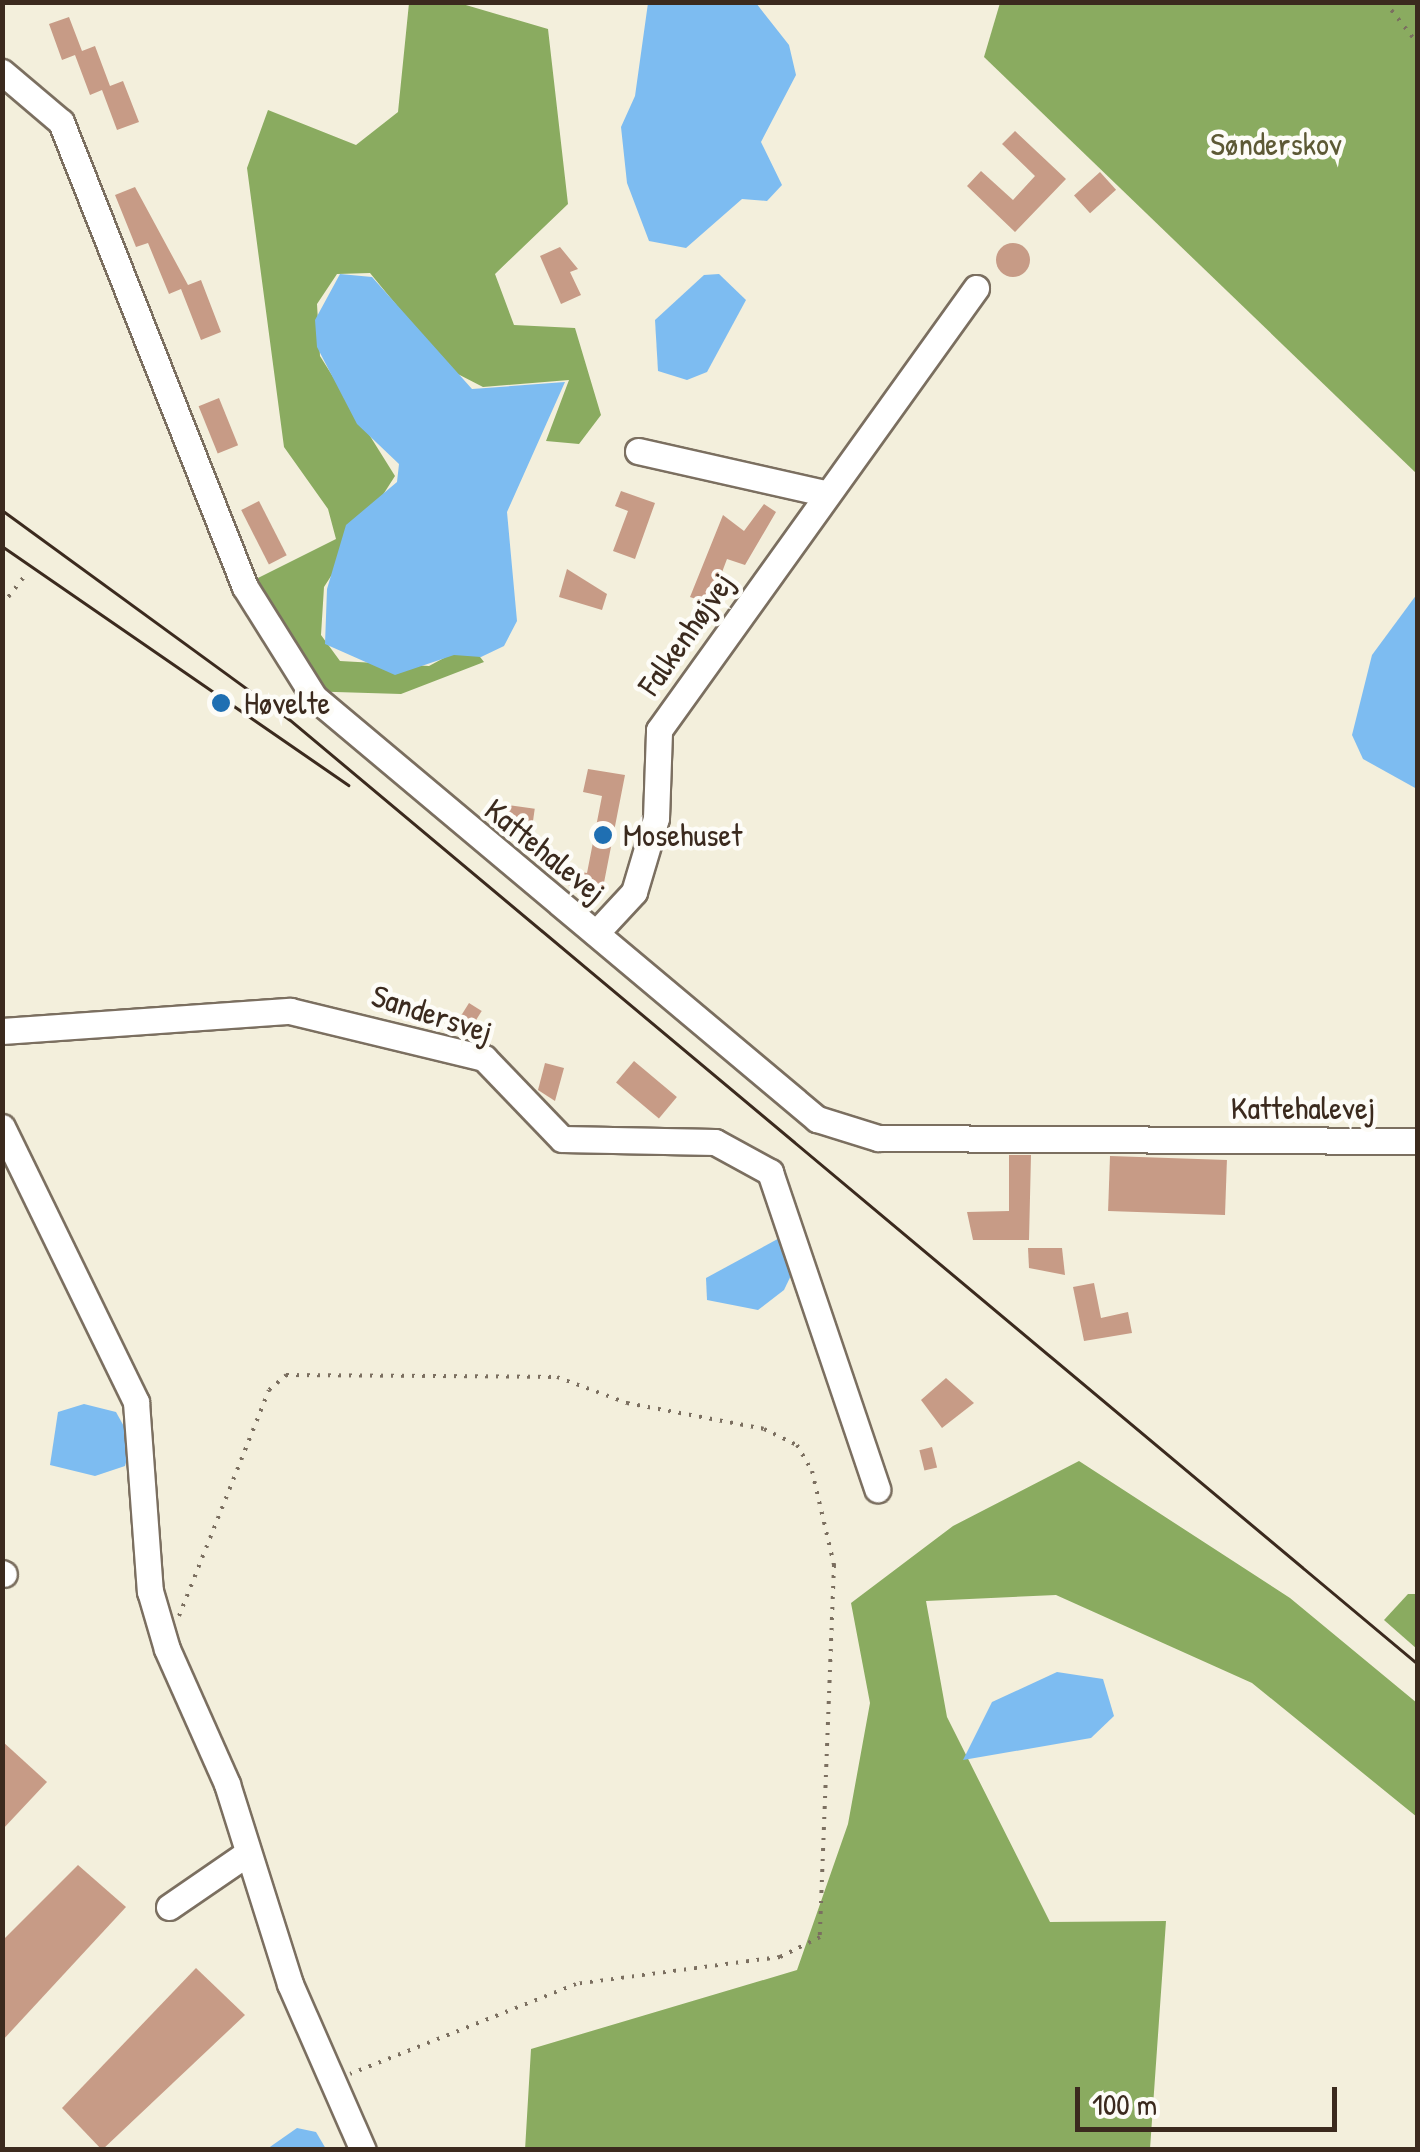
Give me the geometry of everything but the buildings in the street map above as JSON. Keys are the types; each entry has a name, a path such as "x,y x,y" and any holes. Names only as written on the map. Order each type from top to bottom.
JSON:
{"street":[{"name":"Kattehalevej","path":"2,72 61,122 272,640 314,697 596,933 844,1133 1418,1141"},
{"name":"Falkenhøjvej","path":"596,933 634,892 656,818 660,730 825,493 976,288"},
{"path":"638,451 825,493"},
{"name":"Sandersvej","path":"2,1031 290,1011 484,1058 562,1139 715,1142 770,1172 878,1488"},
{"path":"2,1127 136,1402 150,1591 167,1649 227,1784 290,1984 336,2080 363,2150"},
{"path":"170,1907 246,1854"}],"path":[{"path":"1386,2 1418,44"},
{"path":"2,606 26,574"},
{"path":"167,1649 269,1390 286,1375 557,1378 658,1410 764,1429 797,1445 812,1471 834,1564 820,1937 780,1957 576,1984 336,2080"}],"green space":[{"path":"409,3 459,3 548,29 568,204 495,274 514,325 575,328 601,415 579,444 546,441 569,380 483,387 450,370 370,273 337,274 317,304 320,356 395,476 324,587 321,635 340,661 429,666 470,644 484,662 401,694 303,691 252,581 336,539 328,509 284,447 247,168 268,110 356,145 398,112"},
{"name":"Sønderskov","path":"1000,3 1417,3 1417,474 984,57"},
{"path":"1079,1461 1290,1598 1417,1703 1417,1817 1252,1683 1056,1595 926,1601 947,1717 1050,1922 1166,1921 1150,2149 525,2150 531,2049 797,1970 848,1824 870,1703 851,1603 953,1526"},
{"path":"1408,1594 1417,1594 1417,1649 1384,1620"}],"water":[{"path":"648,3 756,3 789,45 796,75 761,142 782,185 767,201 742,199 686,248 649,241 627,183 621,127 635,96"},
{"path":"340,274 372,277 472,389 565,382 507,512 517,621 504,646 481,657 454,655 395,675 325,644 327,589 346,525 397,482 399,464 357,424 317,347 315,320"},
{"path":"719,274 746,300 707,372 687,380 658,371 655,320 704,275"},
{"path":"1417,594 1417,789 1363,759 1352,735 1372,655"},
{"path":"785,1235 797,1263 784,1290 758,1310 707,1300 706,1278"},
{"path":"84,1404 116,1412 132,1441 125,1466 95,1476 50,1465 58,1412"},
{"path":"1057,1672 1103,1679 1114,1716 1091,1738 963,1760 992,1702"},
{"path":"297,2128 316,2132 326,2149 267,2149"}],"tram line":[{"path":"2,510 289,719 1418,1664"},
{"path":"2,546 348,785"}],"place":[{"name":"Høvelte","path":"221,703"},
{"name":"Mosehuset","path":"603,835"}]}
